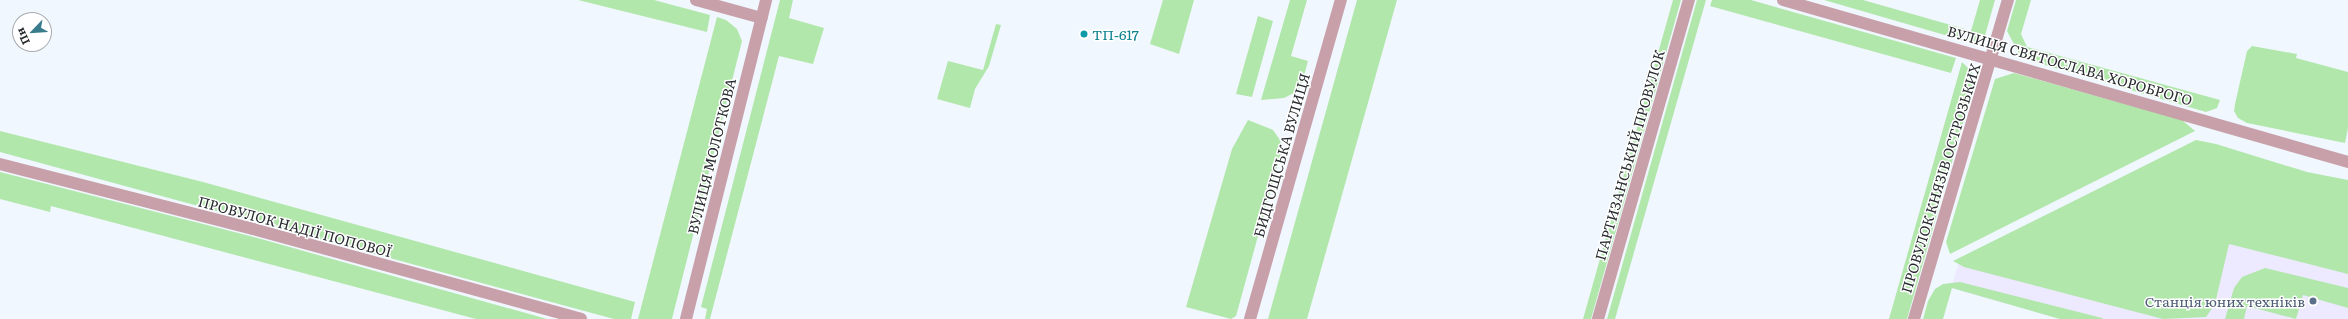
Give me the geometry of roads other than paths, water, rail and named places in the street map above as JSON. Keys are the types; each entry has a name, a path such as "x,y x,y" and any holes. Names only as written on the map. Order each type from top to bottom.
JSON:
{"street":[{"path":"696,0 762,18"},
{"name":"ВУЛИЦЯ МОЛОТКОВА","path":"686,319 766,0"},
{"name":"БИДГОЩСЬКА ВУЛИЦЯ","path":"1250,319 1341,0"},
{"name":"ПАРТИЗАНСЬКИЙ ПРОВУЛОК","path":"1598,319 1688,0"},
{"name":"ВУЛИЦЯ СВЯТОСЛАВА ХОРОБРОГО","path":"1783,0 1992,58 2348,162"},
{"name":"ПРОВУЛОК КНЯЗІВ ОСТРОЗЬКИХ","path":"1914,319 2008,0"},
{"name":"ПРОВУЛОК НАДІЇ ПОПОВОЇ","path":"0,164 253,229 580,319"}],"place":[{"name":"ТП-617","path":"1084,34"},
{"name":"Станція юних техніків","path":"2313,301"}]}
